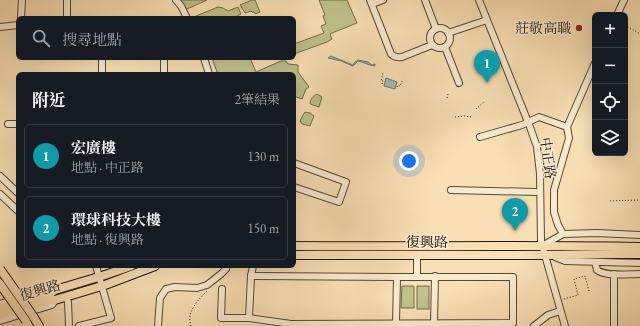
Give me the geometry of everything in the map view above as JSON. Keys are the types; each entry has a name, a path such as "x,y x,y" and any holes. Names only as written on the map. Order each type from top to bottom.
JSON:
{"main road":[{"name":"復興路","path":"296,246 640,247"},
{"name":"復興路","path":"296,255 640,254"},
{"name":"復興路","path":"1,303 48,294 55,290 125,268"},
{"name":"復興路","path":"0,315 102,286 150,268"},
{"path":"0,269 39,326"},
{"path":"0,284 27,324"}],"street":[{"path":"22,0 22,16"},
{"path":"66,16 67,0"},
{"path":"176,0 186,16"},
{"path":"383,0 371,2 393,56 397,58 402,57 432,45"},
{"path":"425,0 436,29"},
{"name":"中正路","path":"479,0 537,147 540,174 541,241 542,246 552,255 558,301 565,326"},
{"path":"618,12 624,0"},
{"path":"448,33 487,20"},
{"path":"0,27 16,25"},
{"path":"442,28 448,33 450,39 445,47 438,48 432,45 430,36 433,31 442,28"},
{"path":"445,47 459,83"},
{"path":"102,60 102,72"},
{"path":"164,60 164,72"},
{"path":"205,60 208,72"},
{"path":"563,234 558,225 554,212 554,190 569,138 567,127 592,70"},
{"path":"480,137 539,118 567,127"},
{"path":"8,124 16,124"},
{"path":"296,164 346,182 338,202 296,188"},
{"path":"0,176 16,192"},
{"path":"451,190 536,192"},
{"path":"0,194 16,209"},
{"path":"542,246 563,234 597,233 640,235"},
{"path":"417,255 417,276"},
{"path":"552,255 640,260"},
{"path":"552,255 565,261 640,263"},
{"path":"595,262 597,270 600,273 640,274"},
{"path":"79,326 111,318 97,268"},
{"path":"158,326 160,298 166,289 175,286 197,288 207,285 226,268"},
{"path":"249,318 253,268"},
{"path":"614,274 614,326"},
{"path":"222,290 222,318 249,318 291,324 513,323 513,276 251,276"},
{"path":"434,324 435,276"},
{"path":"396,323 397,277"},
{"path":"66,296 68,302 69,326"},
{"path":"0,321 52,305 55,300"},
{"path":"534,326 548,315 560,311"}],"path":[{"path":"628,27 640,34"},
{"path":"382,84 383,82 381,81 383,73"},
{"path":"397,87 398,85 400,86 403,79"},
{"path":"446,98 448,94"},
{"path":"476,109 484,102"},
{"path":"455,117 472,117"},
{"path":"610,202 640,200"},
{"path":"558,301 578,295 574,279 585,276 589,291"},
{"path":"191,326 189,320 190,314 194,307"}],"green space":[{"path":"180,0 207,0 187,9"},
{"path":"255,0 260,12 255,14 251,11 245,13 240,5"},
{"path":"319,0 347,0 357,23 330,34 332,39 327,42 296,53 296,43 324,33 321,26 326,24 323,16 325,15"},
{"path":"218,7 228,11 238,7 241,14 237,16 196,16"},
{"path":"213,60 251,60 256,72 217,72"},
{"path":"281,61 286,61 288,64 298,65 298,72 309,87 306,89 302,99 296,97 296,72 256,72"},
{"path":"317,94 322,97 319,107 310,104 312,98"},
{"path":"305,112 314,116 310,126 302,124 300,121"},
{"path":"402,286 414,286 414,308 401,308"},
{"path":"417,286 429,286 429,309 417,309"}],"water":[{"path":"331,56 353,65 358,60 368,62 372,65 375,64 375,66 358,61 353,66 328,58"},
{"path":"386,78 397,82 395,89 384,86"}],"place":[{"name":"莊敬高職","path":"579,28"},
{"name":"宏廣樓","path":"487,83"},
{"name":"環球科技大樓","path":"515,231"}]}
